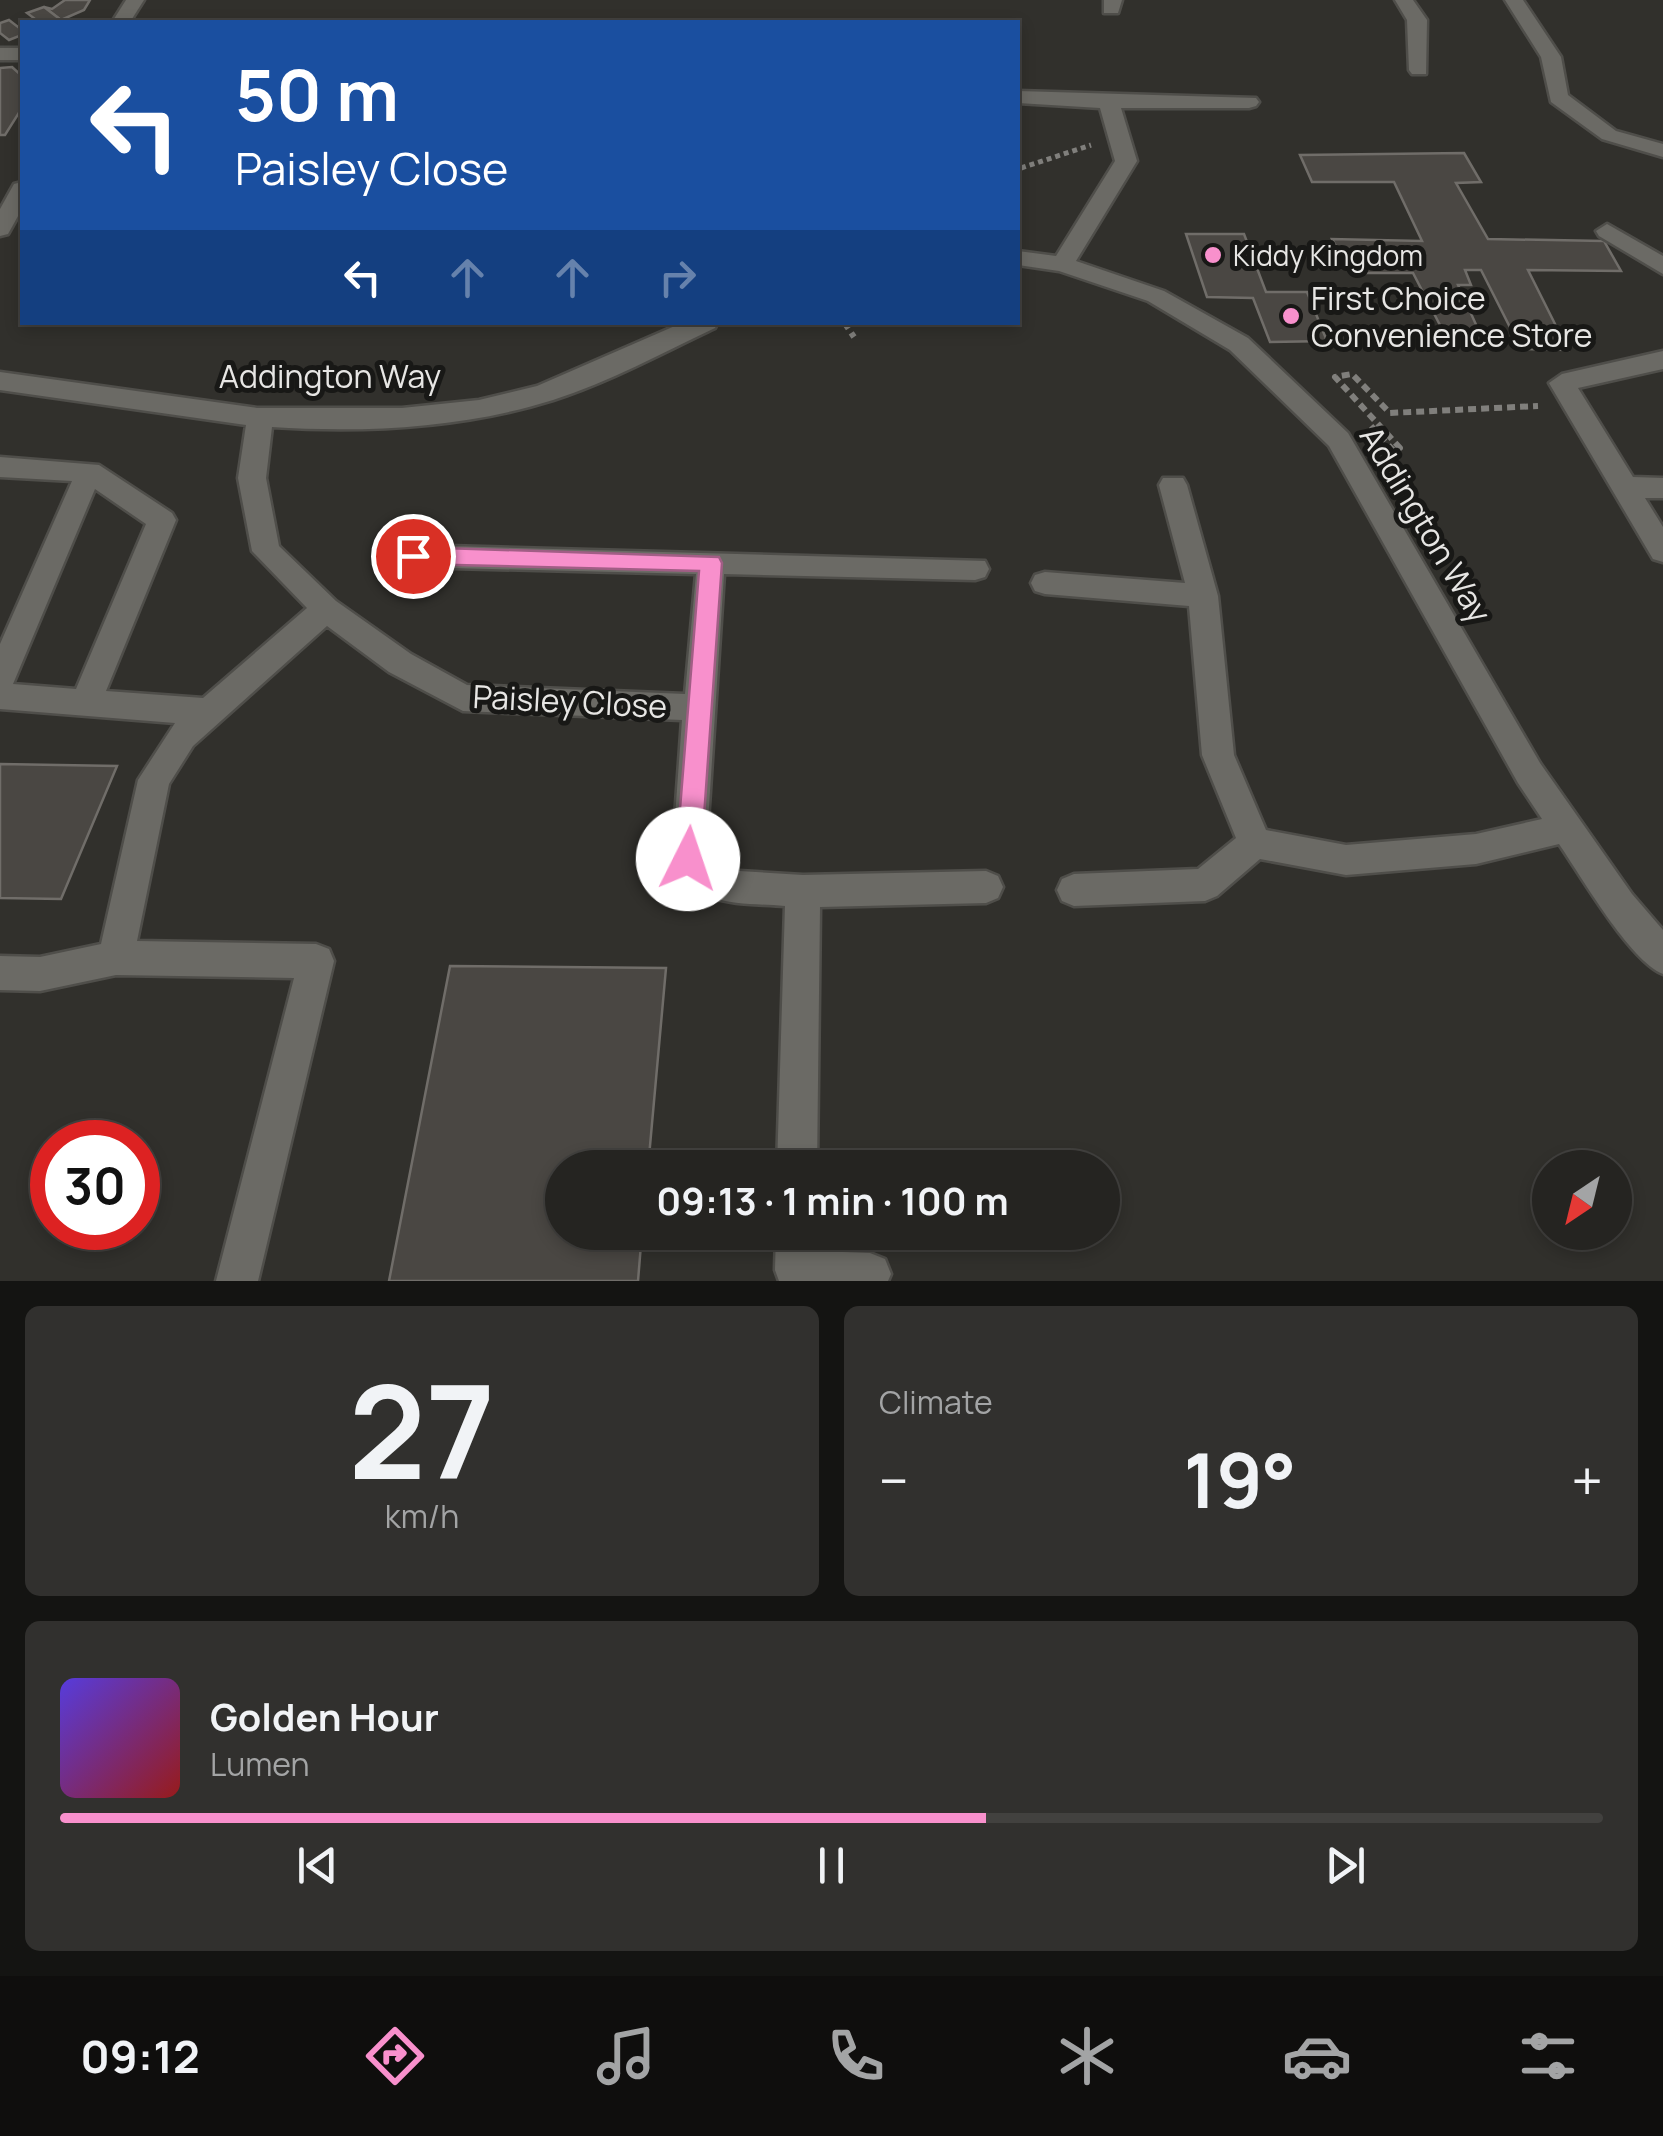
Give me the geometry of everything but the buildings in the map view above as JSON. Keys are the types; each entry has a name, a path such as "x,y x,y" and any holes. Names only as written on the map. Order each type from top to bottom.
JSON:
{"street":[{"path":"1404,0 1417,20 1419,70"},
{"path":"1514,0 1551,57 1558,98 1609,135 1663,151"},
{"path":"1020,96 1109,102 1249,102"},
{"path":"1062,264 1126,161 1109,102"},
{"path":"0,229 20,194"},
{"path":"1607,231 1663,267"},
{"name":"Addington Way","path":"1020,258 1133,279 1239,344 1339,440 1565,828 1663,957"},
{"name":"Addington Way","path":"0,381 63,385 182,408 260,417 455,413 544,393 699,325"},
{"path":"1663,360 1562,383 1663,551"},
{"name":"Paisley Close","path":"260,417 252,478 266,550 326,609 400,663 463,698 699,708"},
{"path":"0,467 90,472 162,520 86,703"},
{"path":"0,678 90,472"},
{"path":"1173,486 1203,596 1218,754 1255,843"},
{"path":"1624,487 1663,488"},
{"path":"413,556 976,569"},
{"name":"Paisley Close","path":"711,563 688,859 716,885 803,891 986,888"},
{"path":"1045,583 1203,596"},
{"path":"116,958 154,780 182,736 326,609"},
{"path":"0,696 208,712"},
{"path":"1255,843 1346,860 1476,850 1565,828"},
{"path":"1074,890 1205,885 1255,843"},
{"path":"797,1150 803,891"},
{"path":"0,973 40,974 116,958 316,962 237,1281"},
{"path":"796,1250 795,1270 870,1274"}],"path":[{"path":"1020,168 1118,136"},
{"path":"846,325 854,337"},
{"path":"1328,380 1394,450 1400,448 1335,377 1352,374 1390,413 1574,404"}],"place":[{"name":"Kiddy Kingdom","path":"1213,255"},
{"name":"First Choice Convenience Store","path":"1291,316"}],"route":[{"path":"413,556 711,563 688,859"}]}
